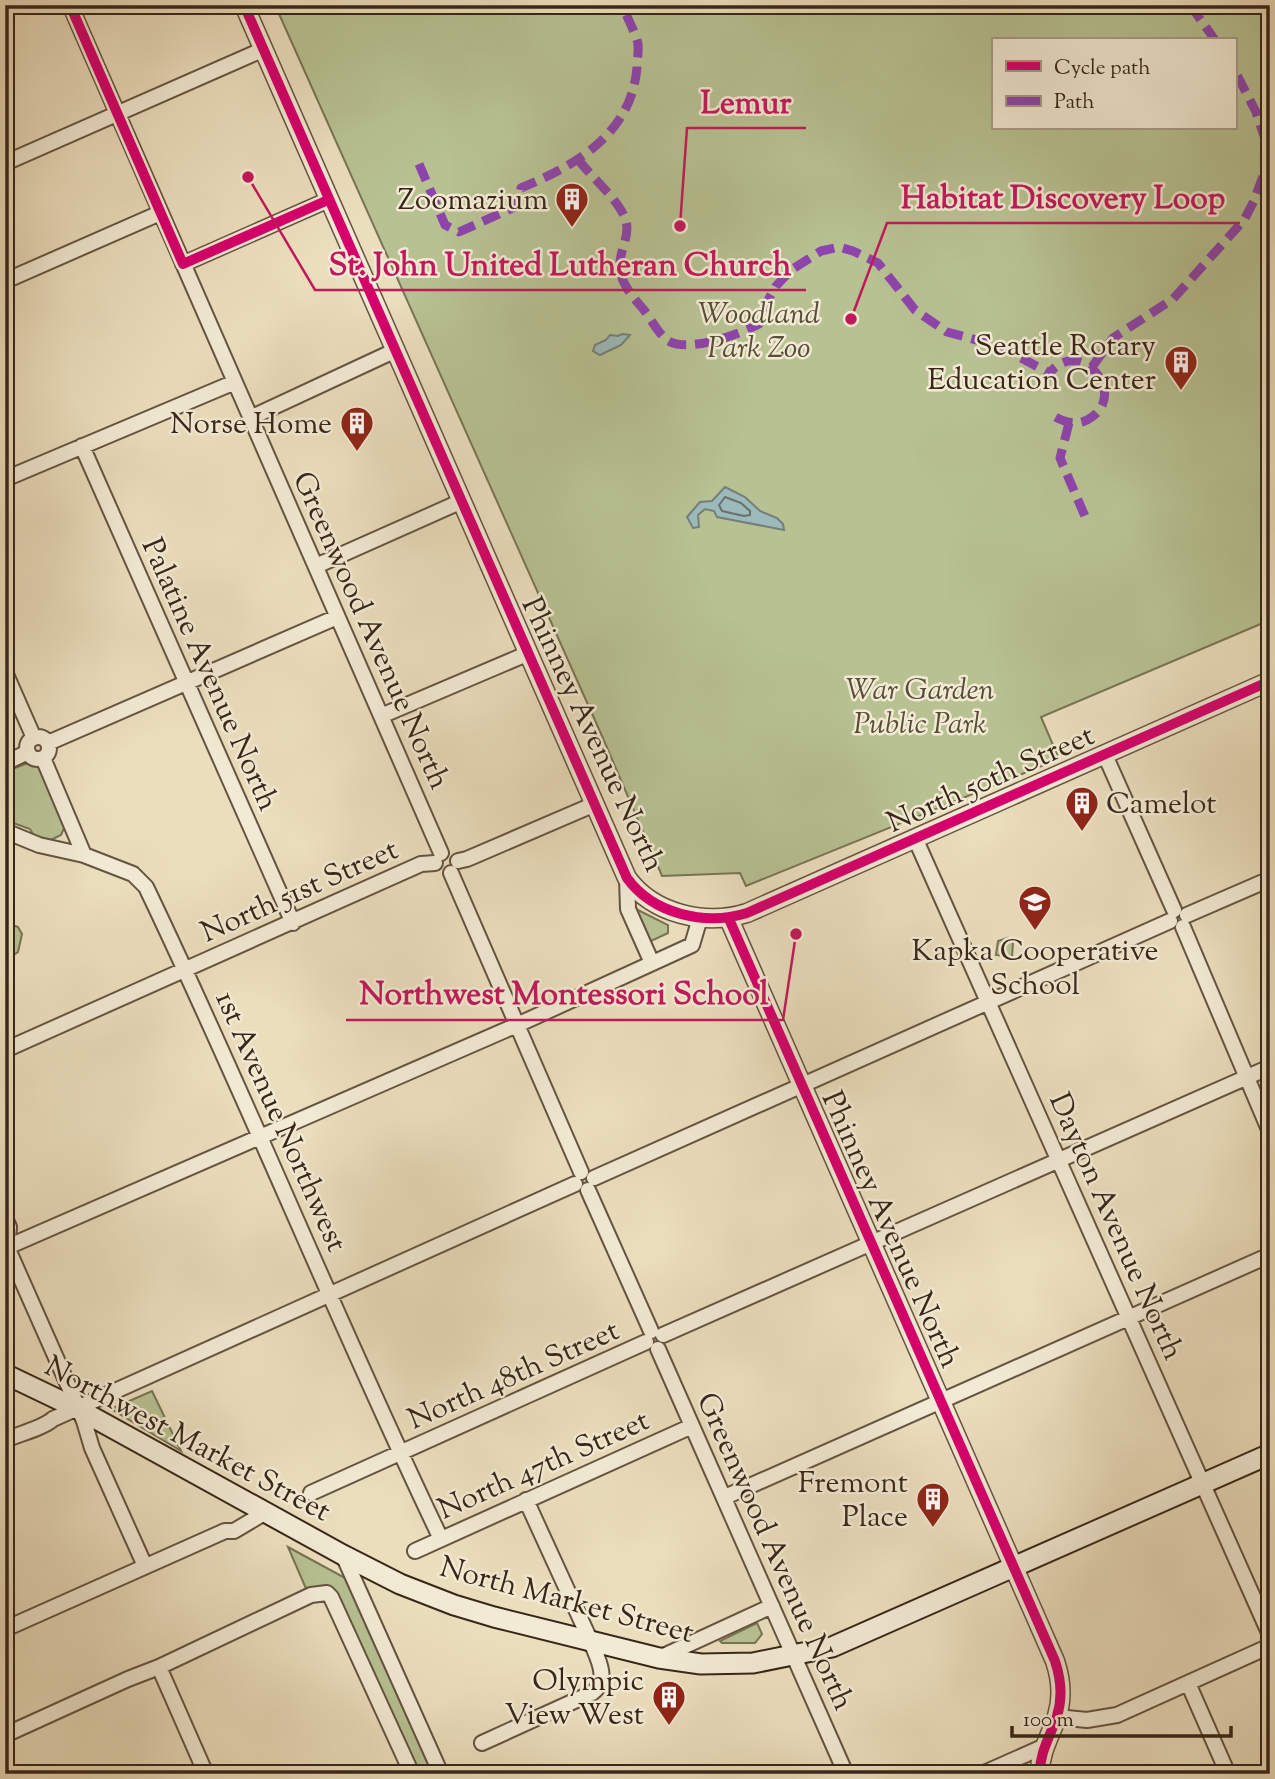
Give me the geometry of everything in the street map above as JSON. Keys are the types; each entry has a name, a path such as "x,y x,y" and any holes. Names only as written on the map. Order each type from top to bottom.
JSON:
{"main road":[{"name":"Northwest Market Street","path":"5,1374 78,1409 343,1555"},
{"name":"North Market Street","path":"343,1555 400,1584 454,1605 591,1642 659,1658 701,1664 752,1663 832,1647 1270,1454"}],"street":[{"name":"Greenwood Avenue North","path":"70,5 382,716 438,858"},
{"name":"Phinney Avenue North","path":"244,5 627,878 639,892 656,904 700,918 729,919 1059,1672 1061,1695 1041,1758 1041,1774"},
{"path":"5,163 262,50"},
{"path":"183,264 328,200"},
{"path":"5,281 160,213"},
{"path":"250,418 394,351"},
{"path":"5,479 235,382"},
{"name":"Palatine Avenue North","path":"82,446 293,923"},
{"path":"316,566 462,501"},
{"path":"5,672 41,741 49,752 43,758 34,758 28,752 28,744 41,741 187,684 337,617"},
{"path":"382,716 529,653"},
{"name":"North 50th Street","path":"729,919 751,912 1270,681"},
{"path":"5,763 28,752"},
{"path":"1105,755 1179,918 1270,1132"},
{"path":"43,758 84,855"},
{"path":"438,858 440,872 595,804"},
{"name":"1st Avenue Northwest","path":"5,831 39,845 84,855 133,874 141,881 186,970 441,1539"},
{"name":"Dayton Avenue North","path":"915,838 1270,1635"},
{"name":"North 51st Street","path":"5,1050 438,858"},
{"name":"Greenwood Avenue North","path":"454,867 517,1025 584,1181 846,1774"},
{"name":"Phinney Avenue North","path":"627,878 628,909 652,963"},
{"path":"5,1440 32,1428 45,1427 53,1419 584,1181 1270,878"},
{"path":"6,1248 517,1025 692,945 700,918"},
{"name":"North 48th Street","path":"311,1493 1270,1067"},
{"path":"5,1218 9,1227 6,1248 145,1566"},
{"path":"725,1497 1270,1255"},
{"name":"North 47th Street","path":"415,1550 692,1426"},
{"path":"482,1743 598,1688 602,1679 591,1642 526,1500"},
{"path":"5,1629 225,1531 234,1531 266,1512"},
{"path":"343,1555 441,1774"},
{"path":"5,1735 159,1667 311,1595 327,1593 412,1774"},
{"path":"659,1658 772,1606"},
{"path":"1056,1717 1087,1720 1106,1717 1188,1684 1270,1646"},
{"path":"159,1667 206,1774"},
{"path":"1188,1684 1228,1774"},
{"path":"982,1774 1045,1746"}],"green space":[{"name":"Woodland Park Zoo","path":"275,5 1270,5 1270,620 1041,717 1059,759 746,886 740,873 662,876"},
{"path":"30,762 40,768 65,826 61,835 45,843 36,839 30,829 5,820 5,772"},
{"path":"634,908 668,925 668,933 649,942"},
{"path":"5,922 18,927 22,934 18,952 5,960"},
{"path":"1008,938 1013,943 1012,957 996,955 998,941"},
{"path":"152,1391 181,1451 111,1409"},
{"path":"288,1547 347,1579 433,1774 417,1774 338,1597 324,1588 307,1591"},
{"path":"757,1623 762,1634 755,1643 720,1641"}],"water":[{"path":"610,335 630,335 621,345 600,355 593,351 595,345"},
{"path":"725,487 745,497 760,511 777,518 783,524 784,530 717,517 714,511 705,509 698,515 699,527 693,528 687,517 700,502 712,501"}],"marked path":[{"path":"419,164 445,225 459,232 517,206 521,188 562,169 598,144 625,111 633,90 637,67 638,43 622,5"},
{"path":"1190,5 1214,38"},
{"path":"1092,367 1113,338 1173,299 1244,220 1254,201 1267,165 1268,148 1256,112 1236,73"},
{"path":"578,159 616,203 625,218 627,231 620,262 623,281 667,340 676,344 699,344 727,337 759,324 776,286 791,270 821,251 839,247 878,263 915,310 947,332 999,346 1049,373"},
{"path":"1044,381 1057,366 1070,361 1084,363 1095,371 1102,383 1104,396 1100,409 1087,420 1069,422 1052,415"},
{"path":"1069,423 1060,458 1087,521"}],"cycle path":[{"path":"70,5 183,264 328,200"},
{"path":"244,5 627,878 651,900 681,914 697,917 731,917 747,913 1270,681"},
{"path":"729,919 1055,1661 1061,1695 1057,1716 1043,1751 1040,1774"}],"place":[{"name":"St. John United Lutheran Church","path":"248,177"},
{"name":"Lemur","path":"680,226"},
{"name":"Zoomazium","path":"572,229"},
{"name":"Habitat Discovery Loop","path":"851,319"},
{"name":"Seattle Rotary Education Center","path":"1181,392"},
{"name":"Norse Home","path":"357,453"},
{"name":"Camelot","path":"1082,833"},
{"name":"Kapka Cooperative School","path":"1035,932"},
{"name":"Northwest Montessori School","path":"796,934"},
{"name":"Fremont Place","path":"933,1529"},
{"name":"Olympic View West","path":"669,1727"}],"park label":[{"name":"War Garden Public Park","path":"920,706"}]}
